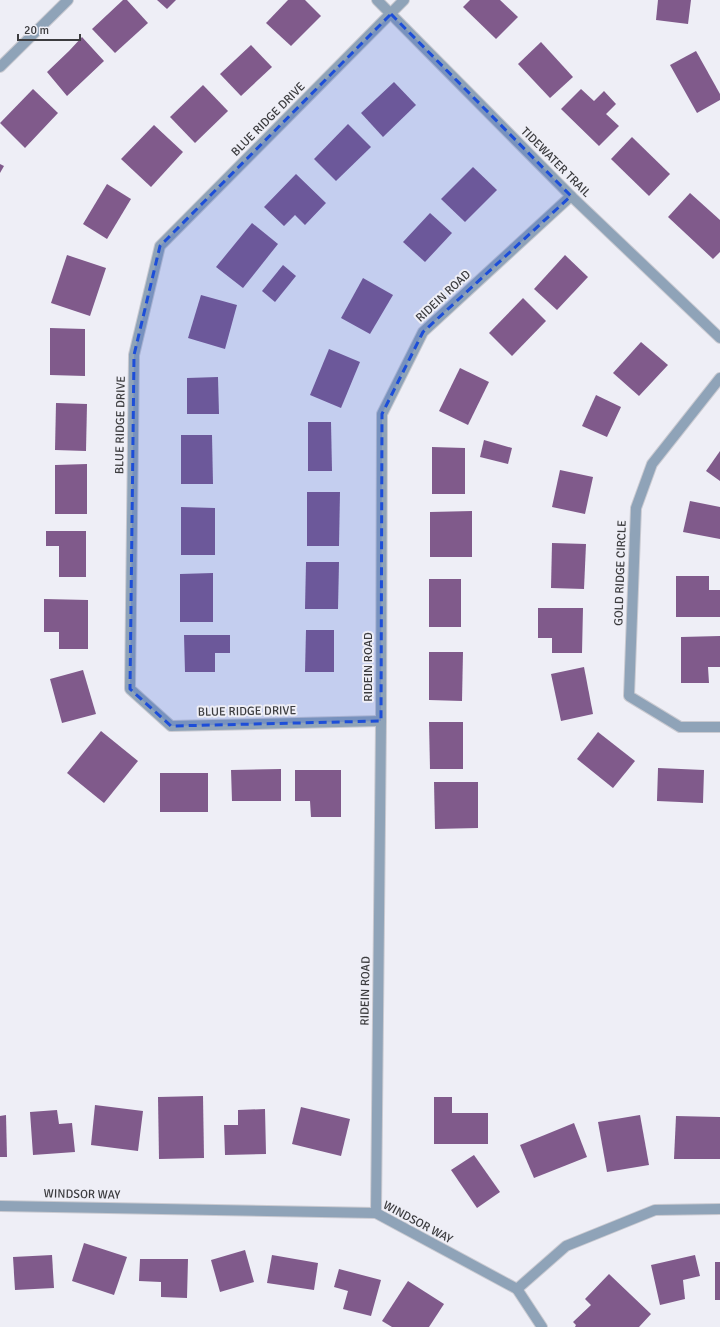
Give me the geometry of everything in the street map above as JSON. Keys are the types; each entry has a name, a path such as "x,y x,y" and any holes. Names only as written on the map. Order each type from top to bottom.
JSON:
{"street":[{"path":"0,67 68,0"},
{"name":"TIDEWATER TRAIL","path":"377,0 571,196 720,338"},
{"name":"BLUE RIDGE DRIVE","path":"381,721 171,726 130,689 134,355 160,246 404,0"},
{"name":"RIDEIN ROAD","path":"376,1213 381,721 382,414 423,332 571,196"},
{"name":"GOLD RIDGE CIRCLE","path":"720,378 652,464 636,508 629,696 680,727 720,727"},
{"name":"WINDSOR WAY","path":"0,1206 376,1213 517,1289"},
{"path":"542,1327 517,1289 566,1246 654,1210 720,1209"}],"highlighted area":[{"path":"391,14 571,196 423,332 382,414 381,721 171,726 130,689 134,355 160,246"}],"building":[{"path":"123,0 127,0 148,23 115,53 92,29"},
{"path":"157,0 176,0 167,9"},
{"path":"288,0 305,0 321,16 291,46 266,23"},
{"path":"470,0 500,0 518,17 496,39 463,7"},
{"path":"658,0 691,0 688,24 656,20"},
{"path":"82,37 104,61 67,96 47,72"},
{"path":"541,42 573,77 550,98 518,64"},
{"path":"251,45 272,67 241,96 220,74"},
{"path":"696,51 720,94 720,100 697,113 670,65"},
{"path":"394,82 416,105 383,137 361,113"},
{"path":"203,85 228,111 195,143 170,117"},
{"path":"33,89 58,113 25,148 0,123"},
{"path":"581,89 594,101 604,91 616,104 606,114 619,126 599,146 561,109"},
{"path":"348,124 371,147 336,181 314,159"},
{"path":"154,125 183,152 151,187 121,159"},
{"path":"632,137 670,174 649,196 611,159"},
{"path":"0,164 4,166 0,173"},
{"path":"473,167 497,190 465,222 441,199"},
{"path":"296,174 326,203 305,225 295,215 284,226 264,207"},
{"path":"107,184 131,199 107,239 83,224"},
{"path":"690,193 720,220 720,252 713,259 668,217"},
{"path":"430,213 452,233 425,262 403,242"},
{"path":"252,223 278,244 243,288 216,267"},
{"path":"67,255 106,268 90,316 51,303"},
{"path":"565,255 588,277 557,310 534,289"},
{"path":"283,265 296,276 275,302 262,291"},
{"path":"363,278 393,295 370,334 341,318"},
{"path":"201,295 237,305 225,349 188,338"},
{"path":"523,298 546,321 512,356 489,333"},
{"path":"50,328 85,329 85,376 50,375"},
{"path":"641,342 668,365 639,396 613,373"},
{"path":"329,349 360,362 341,408 310,395"},
{"path":"460,368 489,382 468,425 439,411"},
{"path":"218,377 219,414 187,414 187,378"},
{"path":"596,395 621,407 607,437 582,426"},
{"path":"56,403 87,404 86,451 55,450"},
{"path":"308,422 331,422 332,471 308,471"},
{"path":"181,435 212,435 213,484 181,484"},
{"path":"484,440 512,448 508,464 480,457"},
{"path":"432,447 465,448 465,494 432,494"},
{"path":"720,451 720,481 706,471"},
{"path":"87,464 87,514 55,514 55,465"},
{"path":"560,470 593,477 585,514 552,507"},
{"path":"307,492 340,492 339,546 307,546"},
{"path":"690,501 720,507 720,539 683,532"},
{"path":"181,507 215,508 215,555 181,555"},
{"path":"472,511 472,557 430,557 430,512"},
{"path":"46,531 86,531 86,577 59,577 59,546 46,546"},
{"path":"552,543 586,544 584,589 551,588"},
{"path":"306,562 339,562 338,609 305,609"},
{"path":"213,573 213,622 180,622 180,574"},
{"path":"676,576 709,576 709,590 720,590 720,617 676,617"},
{"path":"429,579 461,579 461,627 429,627"},
{"path":"44,599 88,600 88,649 59,649 59,632 44,632"},
{"path":"538,608 583,608 582,653 552,653 552,638 538,638"},
{"path":"306,630 334,630 334,672 305,672"},
{"path":"184,635 230,635 230,653 215,653 215,672 185,672"},
{"path":"720,636 720,667 708,667 709,683 681,683 681,637"},
{"path":"429,652 463,652 462,701 429,700"},
{"path":"584,667 593,714 561,721 551,674"},
{"path":"83,670 96,714 62,723 50,679"},
{"path":"429,722 463,722 463,769 430,769"},
{"path":"101,731 138,761 104,803 67,773"},
{"path":"598,732 635,761 613,788 577,759"},
{"path":"658,768 704,770 703,803 657,801"},
{"path":"281,769 281,801 232,801 231,770"},
{"path":"295,770 341,770 341,817 311,817 310,801 295,801"},
{"path":"160,773 208,773 208,812 160,812"},
{"path":"434,782 478,782 478,828 435,829"},
{"path":"203,1096 204,1158 159,1159 158,1097"},
{"path":"434,1097 452,1097 452,1113 488,1113 488,1144 434,1144"},
{"path":"95,1105 143,1111 138,1151 91,1145"},
{"path":"301,1107 350,1119 341,1156 292,1144"},
{"path":"265,1109 266,1154 225,1155 224,1125 238,1125 238,1110"},
{"path":"57,1110 59,1124 72,1123 75,1152 33,1155 30,1112"},
{"path":"6,1115 7,1157 0,1157 0,1116"},
{"path":"640,1115 649,1165 607,1172 598,1122"},
{"path":"676,1116 720,1117 720,1159 674,1159"},
{"path":"574,1123 587,1157 534,1178 520,1145"},
{"path":"474,1155 500,1192 477,1208 451,1170"},
{"path":"84,1243 127,1257 114,1295 72,1281"},
{"path":"245,1250 254,1282 220,1292 211,1260"},
{"path":"52,1255 54,1288 15,1290 13,1257"},
{"path":"272,1255 318,1263 314,1290 267,1283"},
{"path":"695,1255 700,1276 683,1280 685,1299 660,1305 651,1265"},
{"path":"140,1259 188,1259 187,1298 161,1297 161,1282 139,1281"},
{"path":"715,1262 720,1262 720,1300 715,1300"},
{"path":"339,1269 381,1280 371,1316 343,1309 348,1291 334,1287"},
{"path":"609,1274 651,1314 639,1327 575,1327 576,1325 573,1322 591,1305 585,1299"},
{"path":"408,1281 444,1304 429,1327 392,1327 382,1321"}]}
